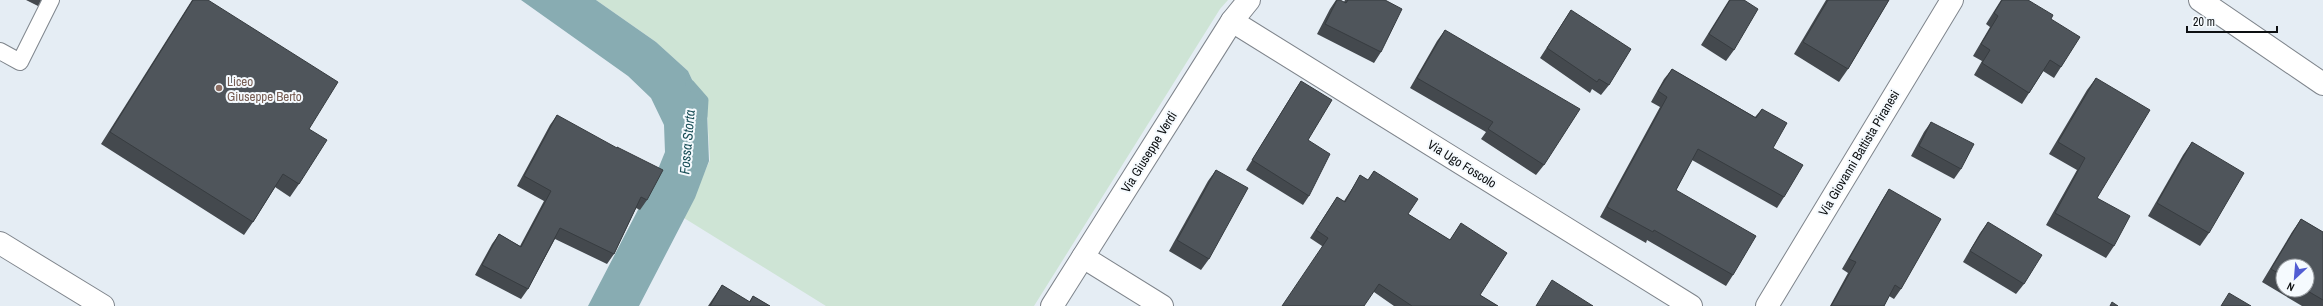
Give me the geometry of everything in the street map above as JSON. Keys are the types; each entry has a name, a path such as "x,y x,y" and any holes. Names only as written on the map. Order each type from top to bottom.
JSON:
{"street":[{"name":"Via Giuseppe Verdi","path":"1052,306 1232,21 1249,0"},
{"name":"Via Giovanni Battista Piranesi","path":"1767,306 1952,0"},
{"path":"2200,0 2323,84"},
{"name":"Via Ugo Foscolo","path":"1232,21 1691,306"},
{"path":"0,243 102,306"},
{"path":"1083,257 1162,306"}],"lane":[{"path":"0,52 20,62 51,0"}],"green space":[{"path":"596,0 1228,0 1220,9 1034,306 826,306 684,218 710,160 707,112 688,71 656,42"}],"water":[{"path":"521,0 596,0 656,42 688,71 707,112 709,161 695,198 639,306 588,306 654,179 665,152 664,125 651,98 628,76"}],"building":[{"path":"193,0 208,0 338,82 309,129 327,140 299,184 283,174 253,222 110,132"},
{"path":"1337,0 1346,3 1348,0 1385,0 1402,9 1381,52 1325,24"},
{"path":"1730,0 1744,0 1758,9 1734,50 1709,34"},
{"path":"1828,0 1889,0 1848,69 1803,42"},
{"path":"2002,0 2028,0 2053,15 2051,19 2080,37 2061,67 2050,60 2029,93 1982,63 1990,50 1981,44 1998,16 1994,13"},
{"path":"1571,10 1631,49 1609,85 1599,79 1597,82 1547,48"},
{"path":"1445,30 1580,109 1544,165 1488,129 1493,122 1417,78"},
{"path":"1672,69 1756,118 1762,109 1787,123 1773,148 1803,165 1784,197 1698,149 1676,190 1756,236 1733,275 1654,230 1653,232 1607,207 1667,97 1658,91"},
{"path":"2096,78 2150,110 2097,198 2130,216 2114,246 2055,213 2085,158 2058,142"},
{"path":"1301,81 1332,100 1308,140 1330,154 1309,196 1252,160"},
{"path":"557,115 617,148 663,170 647,200 641,197 614,254 560,228 528,289 482,265 499,234 521,247 551,191 524,176"},
{"path":"1931,122 1974,144 1961,169 1919,146"},
{"path":"2192,142 2244,173 2209,233 2157,203"},
{"path":"1216,170 1248,188 1209,259 1177,240"},
{"path":"1374,171 1418,199 1408,214 1450,240 1461,223 1507,253 1480,295 1498,306 1412,306 1379,284 1364,306 1282,306 1328,238 1316,230 1337,197 1345,202 1360,175 1368,180"},
{"path":"1889,189 1941,219 1901,289 1895,285 1884,306 1831,306 1856,262 1849,259"},
{"path":"2301,219 2323,232 2323,300 2315,295 2315,258 2278,258"},
{"path":"1988,222 2042,255 2024,284 1970,251"},
{"path":"2275,262 2275,271 2271,269"},
{"path":"1552,280 1593,306 1536,306"},
{"path":"722,285 750,302 753,296 770,306 710,306"},
{"path":"2229,293 2251,306 2221,306"},
{"path":"2112,302 2118,306 2110,306"}],"waterway":[{"name":"Fossa Storta","path":"690,84 704,100 703,116"}],"place":[{"name":"Liceo Giuseppe Berto","path":"219,88"}]}
